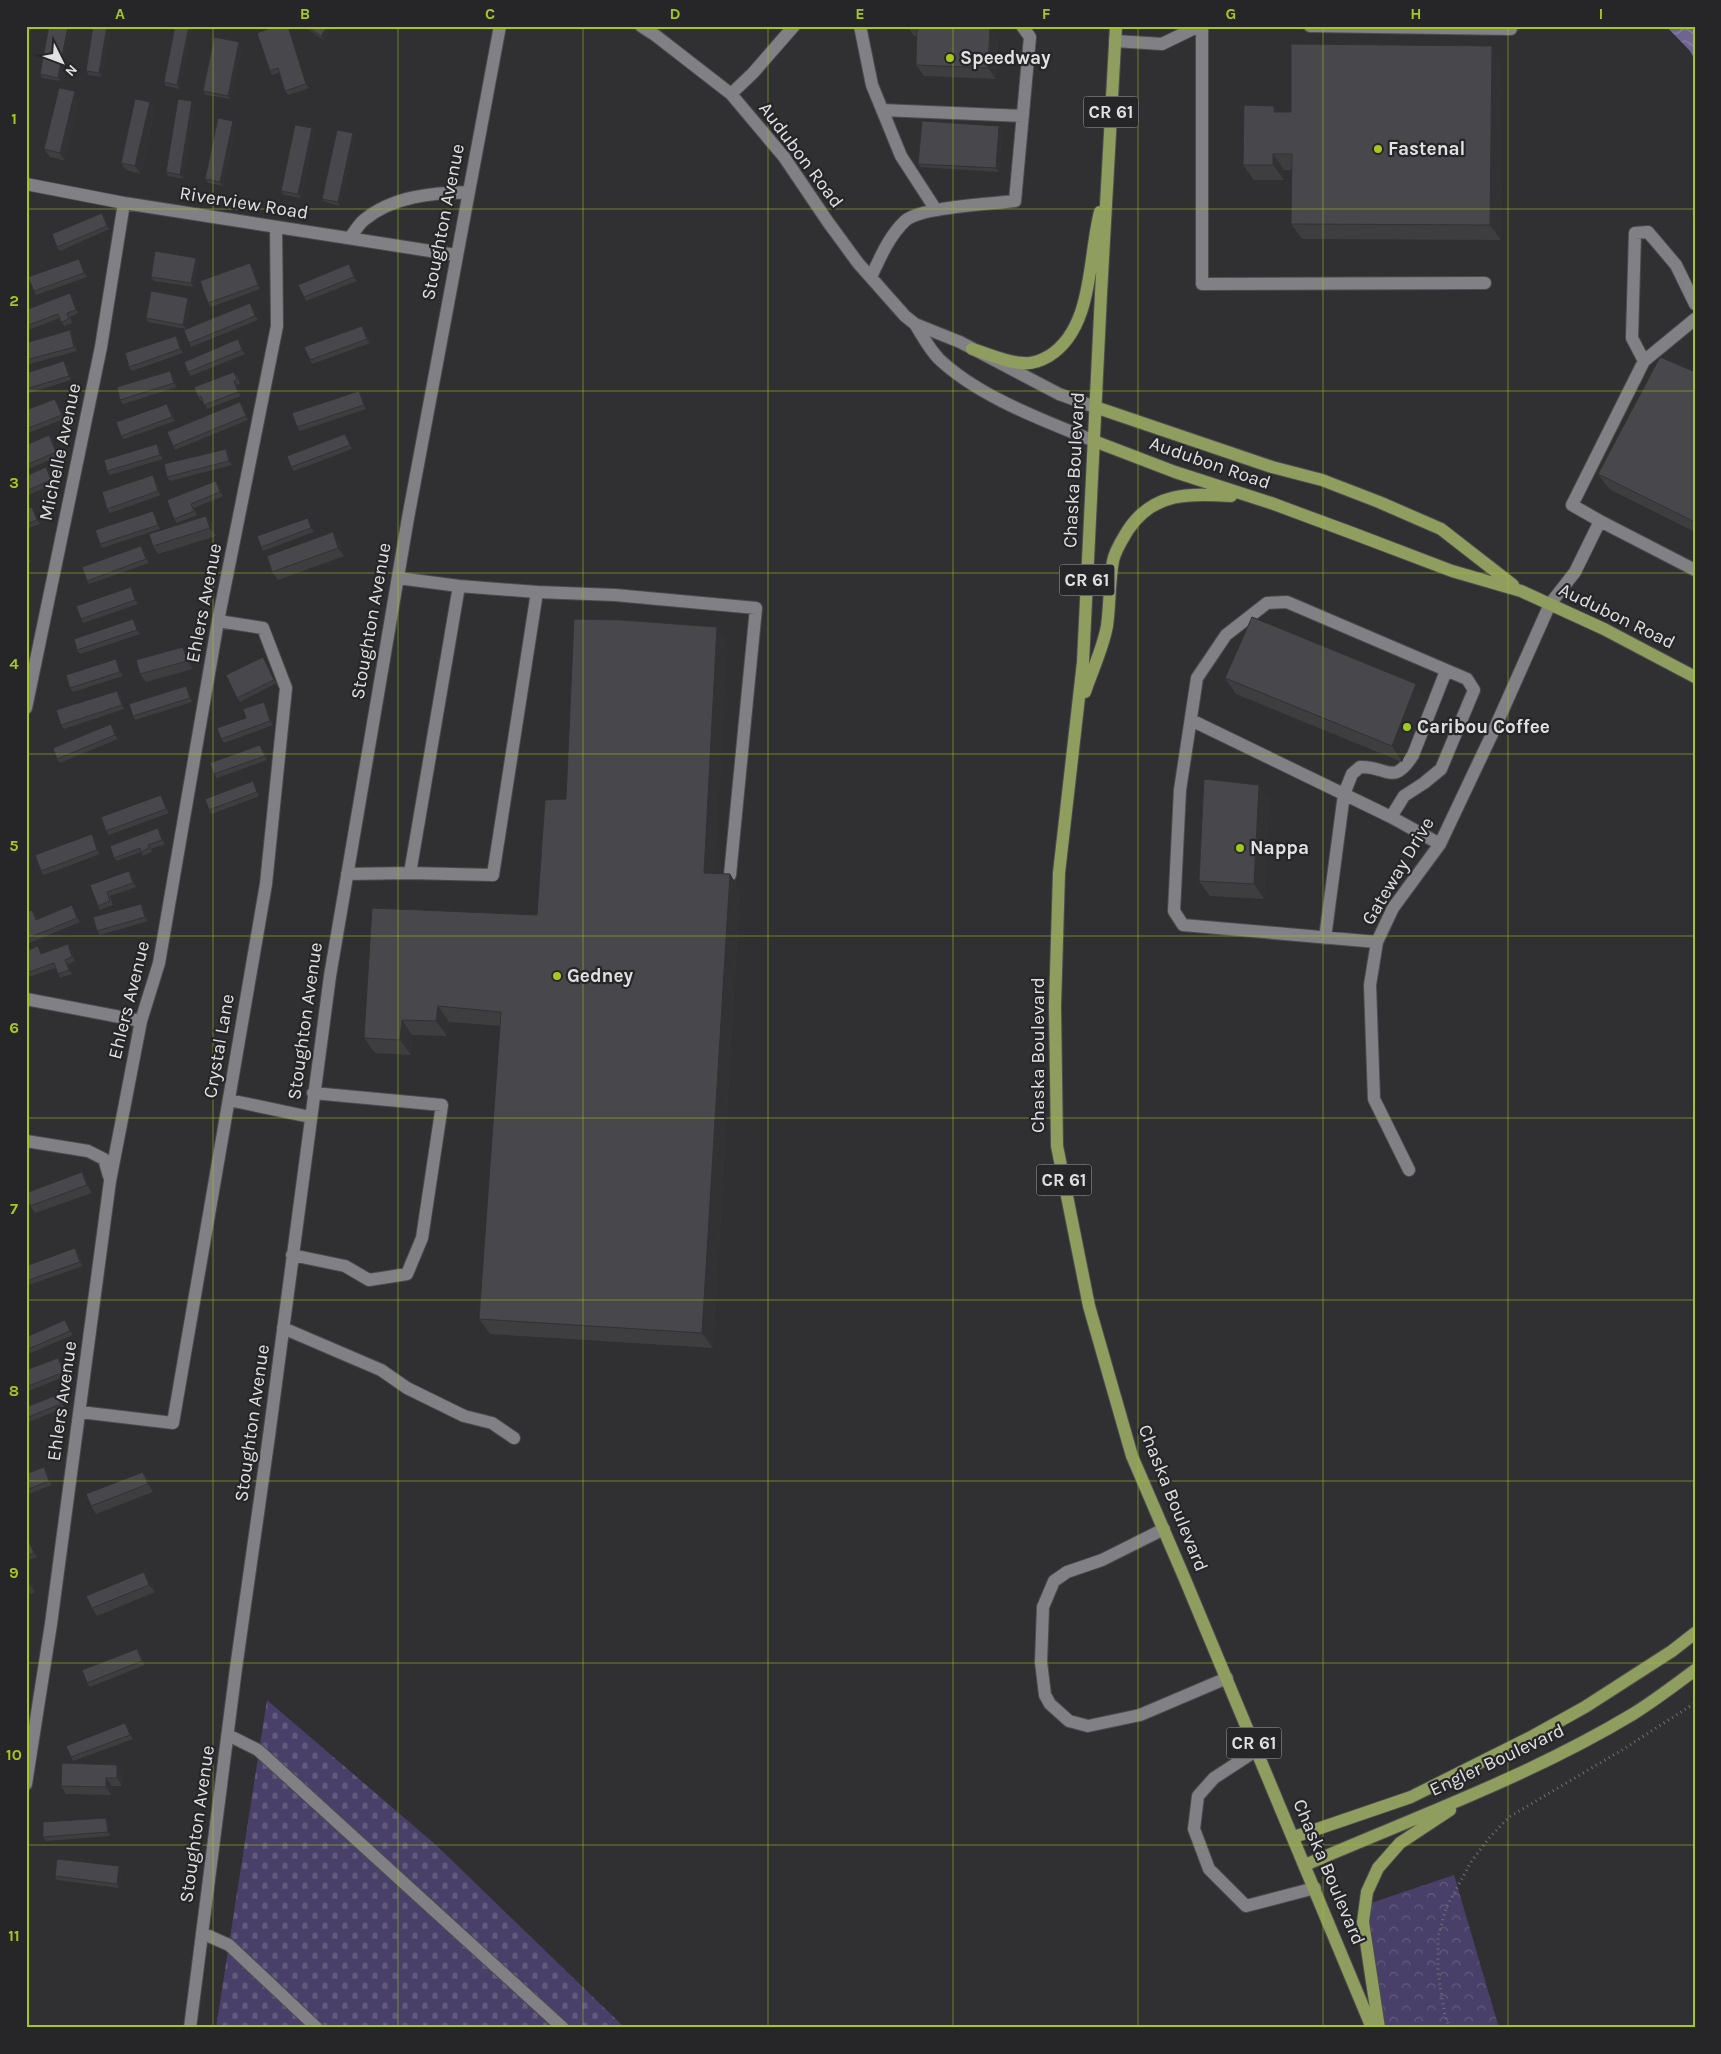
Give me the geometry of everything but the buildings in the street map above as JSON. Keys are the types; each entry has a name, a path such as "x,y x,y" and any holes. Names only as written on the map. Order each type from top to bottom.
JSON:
{"main road":[{"name":"Chaska Boulevard","path":"1116,26 1083,662 1059,873 1055,1006 1057,1146 1089,1306 1132,1456 1316,1888 1372,2028"},
{"path":"972,348 1025,364 1041,361 1062,347 1081,314 1095,230 1107,183"},
{"name":"Audubon Road","path":"1096,407 1263,464 1322,480 1379,502 1441,529 1521,591"},
{"name":"Audubon Road","path":"1094,441 1175,472 1404,551 1452,571 1521,591 1604,629 1695,677"},
{"path":"1077,718 1107,628 1114,560 1120,543 1132,525 1145,510 1160,502 1178,496 1198,493 1251,497"},
{"path":"1294,1837 1411,1796 1531,1737 1585,1706 1672,1651 1695,1633"},
{"name":"Engler Boulevard","path":"1306,1865 1480,1792 1530,1768 1634,1713 1695,1670"},
{"path":"1379,2028 1363,1922 1367,1892 1378,1868 1400,1843 1416,1831 1480,1792"}],"street":[{"name":"Stoughton Avenue","path":"190,2028 330,976 398,578 456,255 500,26"},
{"name":"Audubon Road","path":"641,26 731,94 784,157 828,222 871,277 905,316 915,324 972,348 1060,394 1096,407"},
{"path":"731,94 754,73 794,26"},
{"path":"860,26 872,85 882,110 901,156 936,210"},
{"path":"871,277 883,252 906,220 936,210 1015,201 1030,37 1022,26"},
{"path":"1115,41 1162,44 1201,26 1202,284 1486,283"},
{"path":"1310,26 1511,29"},
{"path":"882,110 1023,116"},
{"name":"Riverview Road","path":"26,184 124,203 456,255"},
{"path":"350,238 363,220 392,203 434,193 468,192"},
{"name":"Michelle Avenue","path":"26,708 101,347 124,203"},
{"name":"Ehlers Avenue","path":"26,1784 51,1624 110,1180 141,1021 160,963 218,621 277,326 276,227"},
{"path":"1644,362 1632,338 1635,233 1648,232 1676,265 1695,304"},
{"path":"1695,319 1644,362 1572,505 1695,570"},
{"name":"Audubon Road","path":"915,324 938,358 964,379 1009,404 1094,441"},
{"name":"Gateway Drive","path":"1409,1170 1374,1099 1370,985 1377,942 1393,908 1440,844 1494,730 1550,604 1575,572 1600,521"},
{"path":"398,578 458,586 615,595 756,608 730,875"},
{"path":"410,873 458,586"},
{"path":"347,874 493,875 537,592"},
{"path":"1377,942 1183,925 1174,911 1180,790 1197,678 1226,635 1267,603 1287,602 1467,679 1474,690 1441,768 1424,784 1404,796 1391,817"},
{"name":"Crystal Lane","path":"80,1412 173,1423 266,884 286,688 262,628 218,621"},
{"path":"1325,938 1344,794 1352,774 1360,767 1369,766 1388,773 1397,773 1406,767 1413,755 1446,671"},
{"path":"1191,720 1391,817 1440,844"},
{"path":"26,999 141,1021"},
{"path":"292,1255 344,1266 370,1280 407,1274 422,1238 442,1105 313,1093"},
{"path":"229,1100 310,1117"},
{"path":"26,1141 88,1151 104,1159 110,1180"},
{"path":"283,1328 380,1370 407,1388 464,1416 492,1423 514,1438"},
{"path":"1164,1529 1102,1560 1067,1572 1054,1581 1043,1607 1041,1662 1045,1695 1050,1704 1069,1721 1088,1726 1140,1714 1227,1678"},
{"path":"228,1735 258,1750 563,2028"},
{"path":"1257,1750 1214,1778 1198,1796 1194,1829 1209,1870 1246,1906 1316,1888"},
{"path":"202,1933 229,1945 317,2028"}],"path":[{"path":"1450,2028 1445,2016 1438,1972 1438,1937 1446,1908 1471,1862 1489,1838 1509,1817 1622,1750 1695,1703"}],"green space":[{"path":"267,1700 436,1845 625,2028 216,2028"},
{"path":"1454,1875 1499,2028 1374,2028 1359,1907"}],"water":[{"path":"1666,26 1695,26 1695,60 1690,51"}],"place":[{"name":"Speedway","path":"950,58"},
{"name":"Fastenal","path":"1378,149"},
{"name":"Caribou Coffee","path":"1407,727"},
{"name":"Nappa","path":"1240,848"},
{"name":"Gedney","path":"557,976"}]}
